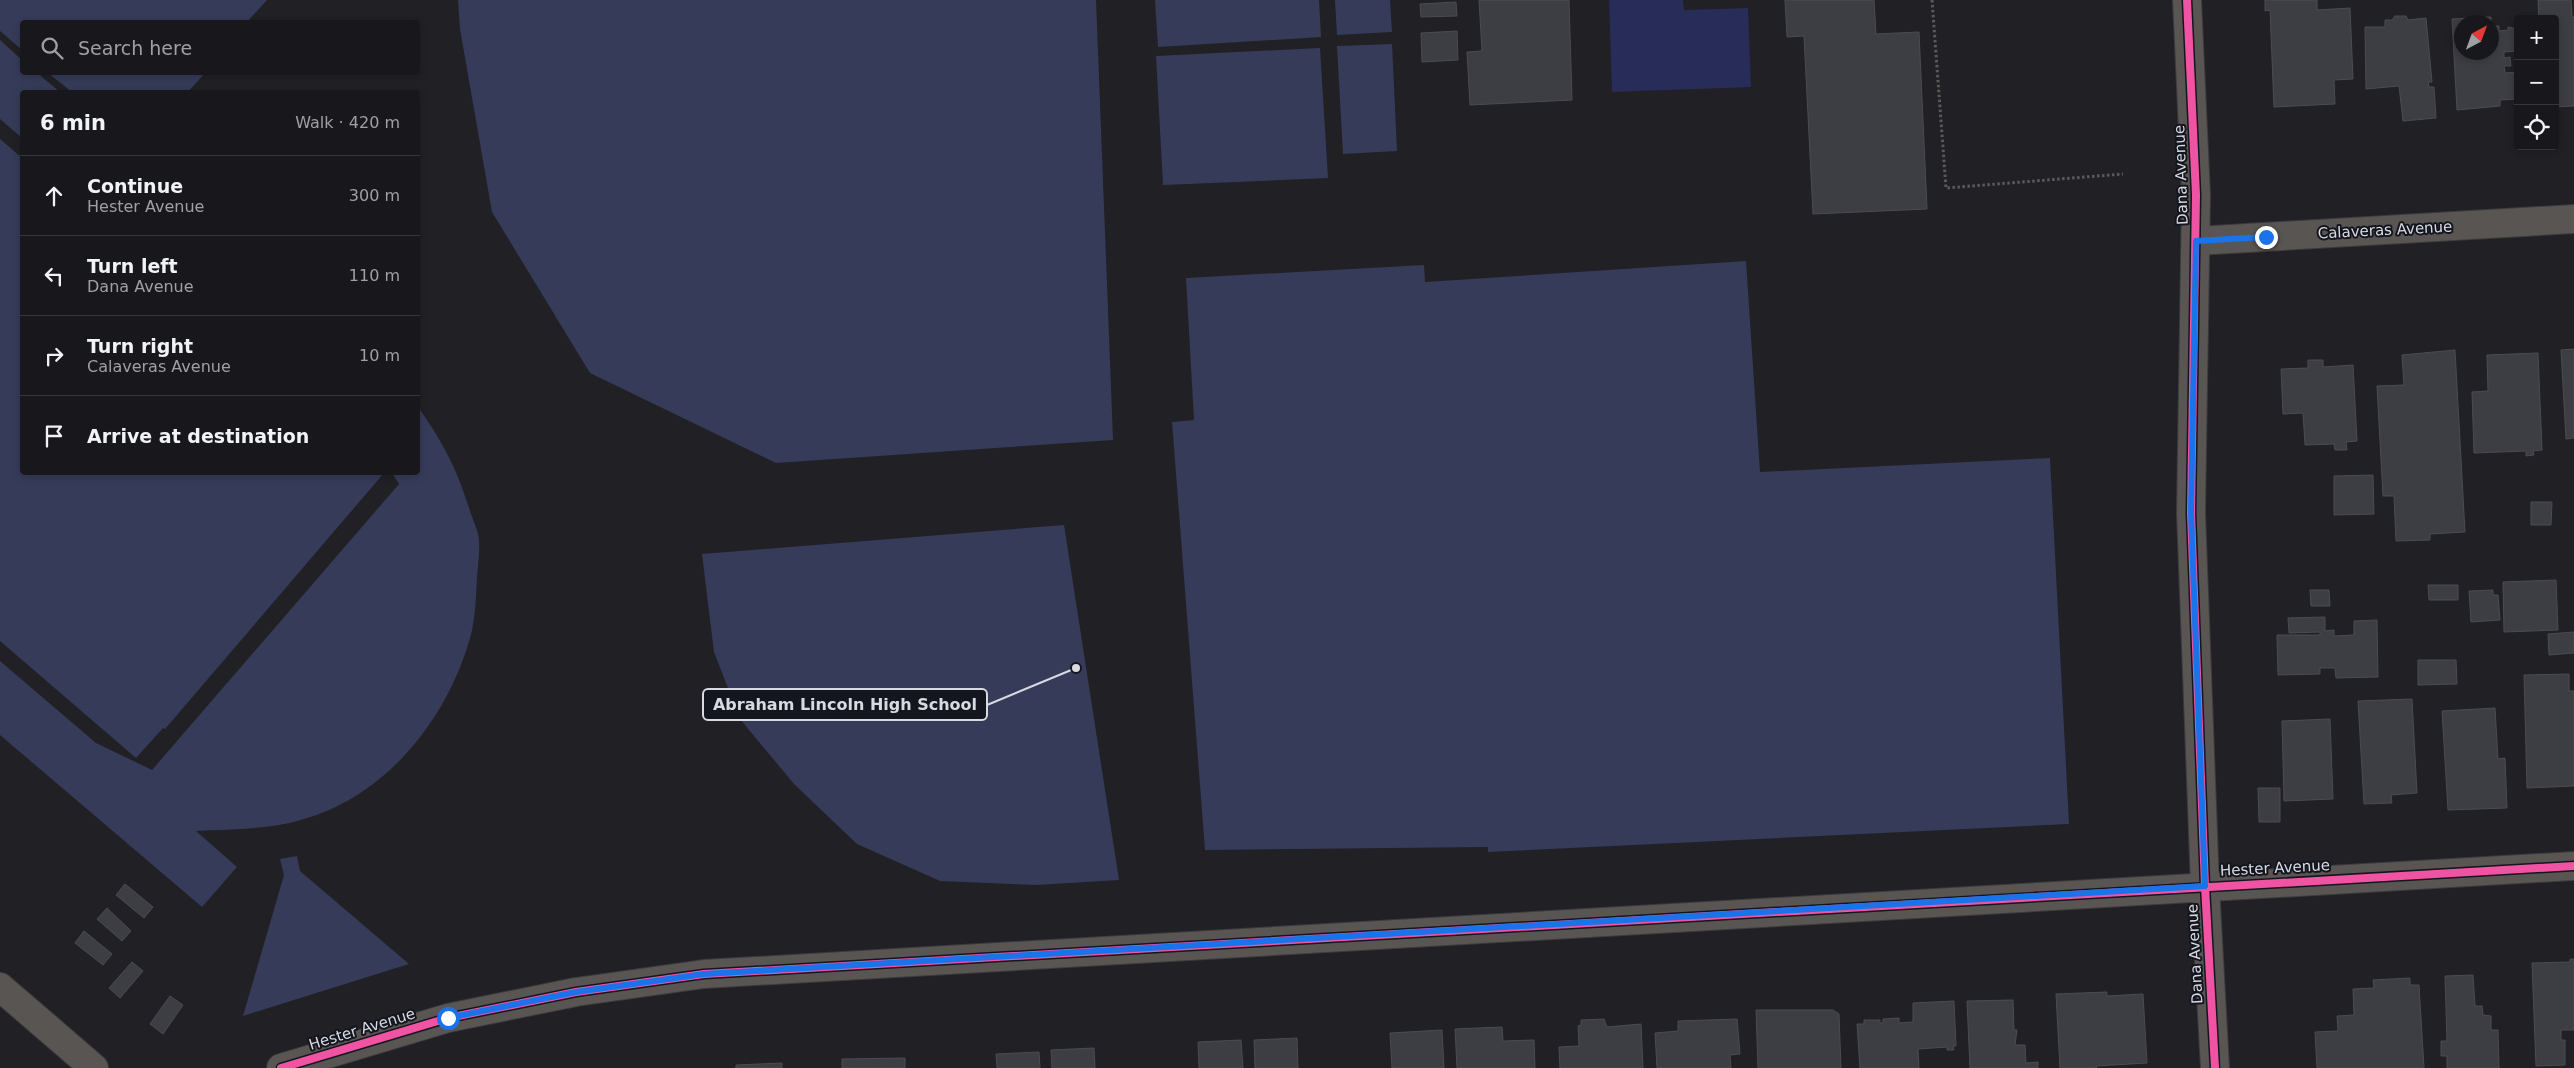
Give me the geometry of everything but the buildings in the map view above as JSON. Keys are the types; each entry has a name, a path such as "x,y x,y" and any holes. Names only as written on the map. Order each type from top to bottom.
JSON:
{"street":[{"name":"Dana Avenue","path":"2187,0 2196,195 2191,512 2205,886 2215,1068"},
{"name":"Calaveras Avenue","path":"2196,241 2574,219"},
{"name":"Hester Avenue","path":"281,1068 448,1018 576,992 704,974 2574,866"},
{"path":"0,987 94,1068"}],"path":[{"path":"1932,0 1946,188 2123,174"}],"shaded area":[{"path":"0,0 267,0 249,20 20,20 20,48 0,31"},
{"path":"458,0 1096,0 1113,440 776,463 590,373 492,212 460,29"},
{"path":"1155,0 1319,0 1321,37 1158,47"},
{"path":"1335,0 1390,0 1392,32 1337,35"},
{"path":"1609,0 1683,0 1684,10 1748,8 1751,87 1612,92"},
{"path":"0,40 20,58 20,75 39,75 58,90 20,90 20,136 0,119"},
{"path":"1392,44 1397,151 1343,154 1337,46"},
{"path":"1320,48 1328,178 1163,185 1156,56"},
{"path":"51,75 203,75 190,90 69,90"},
{"path":"0,139 20,156 20,475 382,475 165,729 163,728 136,758 0,641"},
{"path":"1746,261 1760,472 2050,458 2069,824 1488,852 1488,847 1205,850 1172,422 1194,420 1186,278 1424,265 1425,282"},
{"path":"420,410 442,444 460,482 479,540 476,604 470,640 456,677 426,730 406,754 384,775 360,793 333,808 291,823 251,828 196,831 237,867 202,907 0,735 0,661 96,743 152,770 399,484 393,475 420,475"},
{"path":"1064,525 1119,880 1037,885 940,881 857,844 794,784 740,719 714,652 702,554"},
{"path":"297,856 300,871 409,964 243,1016 284,875 280,859"}],"cycle path":[{"path":"2187,0 2196,195 2191,513 2205,886 2215,1068"},
{"path":"281,1068 448,1018 576,992 704,974 2574,866"}],"place":[{"name":"Abraham Lincoln High School","path":"1076,668"}],"route":[{"path":"448,1018 576,992 704,974 908,960 2205,886 2191,512 2196,241 2266,237"}]}
